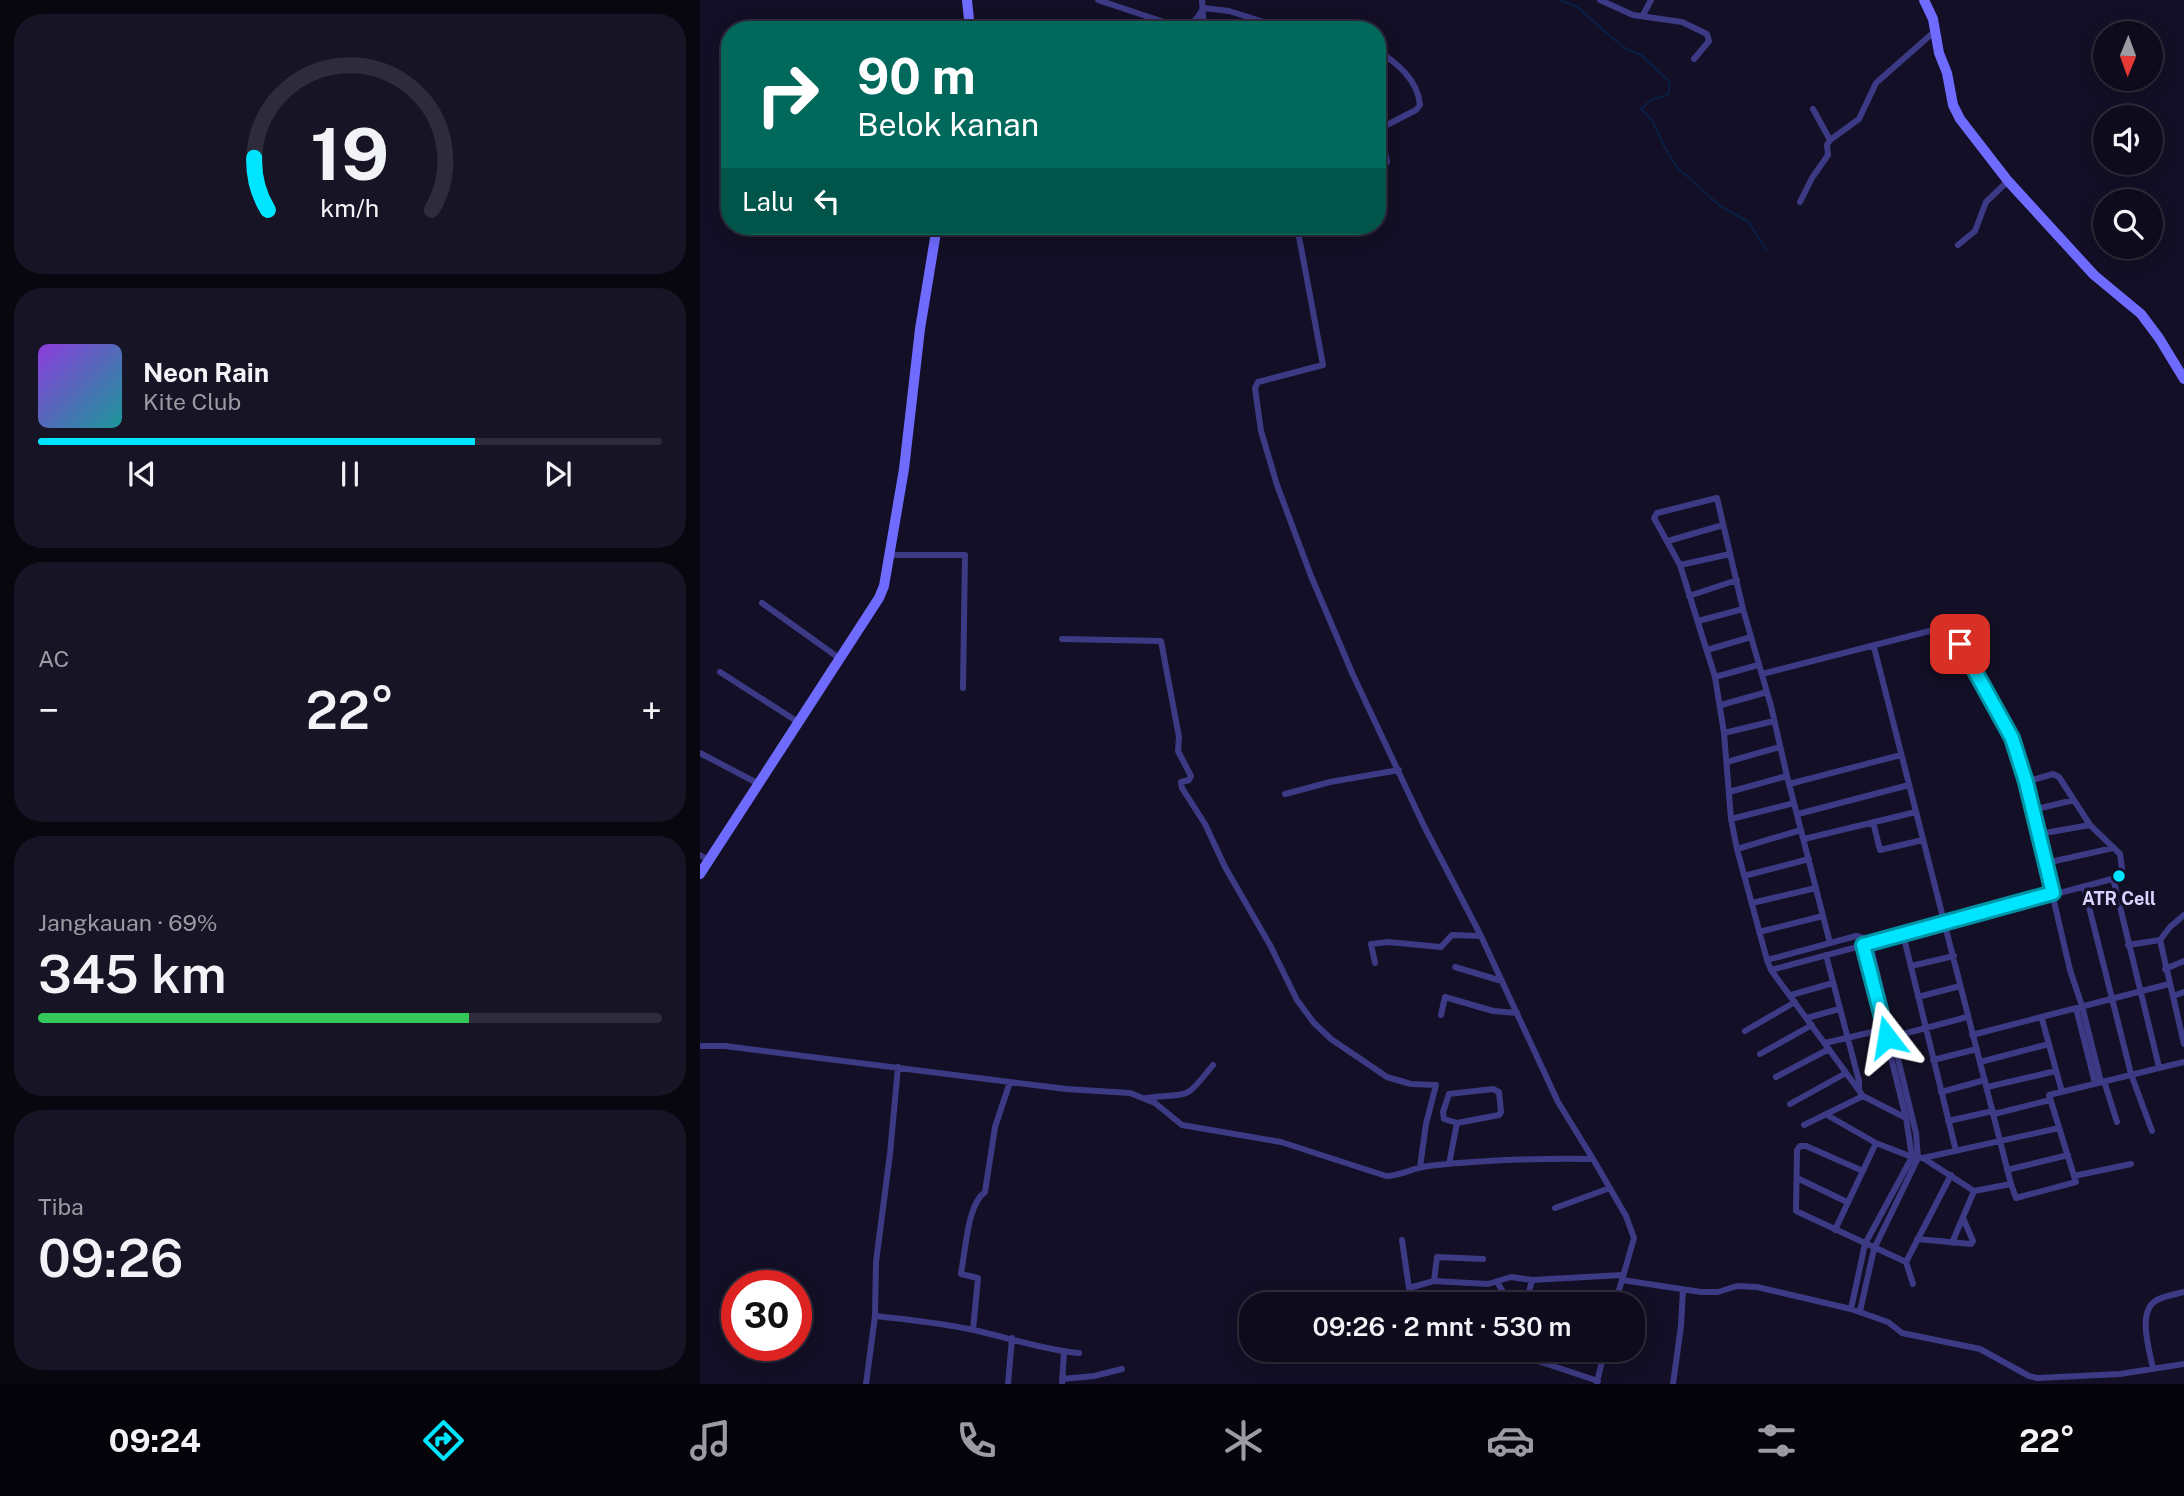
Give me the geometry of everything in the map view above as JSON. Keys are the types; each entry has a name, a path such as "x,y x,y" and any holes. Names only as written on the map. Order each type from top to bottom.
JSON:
{"main road":[{"path":"967,0 969,21"},
{"path":"1924,0 1933,19 1939,53 1947,73 1956,112 1975,140 2008,181 2094,275 2141,314 2184,379"},
{"path":"700,874 705,857 759,783 879,598 884,586 906,456 920,329 936,235"}],"street":[{"path":"1098,0 1161,21"},
{"path":"1600,0 1633,15 1682,22 1707,34 1709,41 1694,59"},
{"path":"1643,15 1651,0"},
{"path":"1194,21 1203,4 1261,21"},
{"path":"1800,202 1828,155 1827,145 1830,140 1859,119 1876,83 1936,31"},
{"path":"1386,57 1407,73 1418,93 1420,105 1416,110 1386,126"},
{"path":"1813,109 1830,140"},
{"path":"1958,245 1975,231 1986,202 2008,181"},
{"path":"1299,235 1322,365 1258,382 1255,394 1257,413 1277,485 1311,576 1353,675 1424,826 1481,936 1558,1102 1610,1188 1634,1238 1618,1292"},
{"path":"1830,943 1767,692 1743,610 1717,498 1657,513 1654,518 1680,565 1715,677 1721,705 1731,819 1771,970 1861,1093 1906,1118"},
{"path":"1668,541 1723,525"},
{"path":"1680,565 1730,554"},
{"path":"889,555 965,555 963,688"},
{"path":"1689,596 1737,580"},
{"path":"762,603 839,658"},
{"path":"1698,621 1743,610"},
{"path":"1762,674 1949,626 2012,738 2039,834 2079,1007 2100,1082 2117,1122"},
{"path":"1707,650 1751,637"},
{"path":"1062,639 1161,641 1179,737 1178,751 1191,776 1189,780 1180,783 1205,824 1225,867 1270,945 1297,1000 1314,1023 1331,1039 1378,1072 1411,1084 1436,1085 1420,1167"},
{"path":"1874,647 1946,921 1967,1017 2007,1170 2017,1198 2076,1182 2049,1096 2184,1062"},
{"path":"1715,677 1758,665"},
{"path":"720,672 798,722"},
{"path":"1721,705 1767,692"},
{"path":"1724,733 1774,721"},
{"path":"1727,762 1780,747"},
{"path":"700,753 759,783"},
{"path":"1789,784 1901,755"},
{"path":"1285,794 1330,782 1399,770"},
{"path":"1771,970 1946,921 2121,877 2123,874 2120,854 2090,825 2057,774 2026,782"},
{"path":"1729,792 1787,776"},
{"path":"1798,814 1909,785"},
{"path":"2032,810 2074,800"},
{"path":"1731,819 1794,803"},
{"path":"1804,839 1916,812"},
{"path":"1873,822 1881,850 1923,840"},
{"path":"2039,834 2090,825"},
{"path":"1737,849 1801,830"},
{"path":"2046,863 2113,848"},
{"path":"1744,876 1809,859"},
{"path":"2113,878 2159,1067"},
{"path":"2084,887 2131,1074 2152,1131"},
{"path":"1752,904 1816,888"},
{"path":"2184,915 2169,927 2160,940 2184,1044"},
{"path":"1759,932 1823,916"},
{"path":"1903,934 1956,1151"},
{"path":"1376,963 1371,944 1388,942 1441,947 1452,935 1481,936"},
{"path":"1767,960 1859,936 1866,944 1892,1037 1916,1133 1917,1158 1874,1249 1860,1311"},
{"path":"2128,946 2160,940"},
{"path":"1851,1309 1865,1244 1917,1158 1866,944"},
{"path":"1826,955 1861,1093"},
{"path":"1911,966 1954,956"},
{"path":"2165,969 2184,961"},
{"path":"1455,967 1502,981"},
{"path":"1791,995 1833,983"},
{"path":"1972,1035 2169,984"},
{"path":"1918,997 1960,986"},
{"path":"2173,996 2184,992"},
{"path":"1441,1015 1445,997 1493,1011 1517,1013"},
{"path":"1745,1031 1795,1002"},
{"path":"1807,1018 1839,1009"},
{"path":"1892,1037 1967,1017"},
{"path":"2042,1018 2062,1092"},
{"path":"1760,1054 1812,1025"},
{"path":"1776,1077 1848,1036 1885,1029"},
{"path":"1980,1062 2049,1044"},
{"path":"700,1046 725,1046 1066,1090 1127,1093 1146,1098 1190,1093 1213,1065"},
{"path":"1933,1060 1976,1049"},
{"path":"866,1384 875,1316 876,1262 898,1067"},
{"path":"1941,1092 2056,1071"},
{"path":"1790,1104 1846,1073"},
{"path":"973,1330 978,1278 961,1274 962,1267 973,1207 985,1192 995,1127 1010,1082"},
{"path":"1493,1089 1499,1092 1499,1115 1457,1123 1444,1119 1443,1112 1449,1094 1493,1089"},
{"path":"1804,1125 1827,1115 1861,1093"},
{"path":"1146,1098 1182,1125 1281,1142 1379,1175 1393,1176 1409,1168 1449,1164 1548,1158 1593,1159"},
{"path":"1948,1121 2050,1100"},
{"path":"1827,1115 1876,1143 1917,1158 1951,1175 1975,1191 2011,1184"},
{"path":"1449,1164 1457,1123"},
{"path":"1917,1158 2059,1128"},
{"path":"1835,1230 1876,1143"},
{"path":"1863,1171 1806,1146 1800,1146 1797,1150 1796,1211 1906,1262"},
{"path":"2007,1170 2068,1155"},
{"path":"2074,1176 2131,1164"},
{"path":"1913,1284 1906,1262 1951,1175"},
{"path":"1797,1178 1847,1202"},
{"path":"1556,1208 1610,1188"},
{"path":"1952,1243 1975,1191"},
{"path":"1917,1239 1973,1243 1963,1218"},
{"path":"1402,1240 1409,1288 1434,1281 1497,1282 1511,1277 1532,1280 1622,1278 1718,1292 1737,1286 1757,1287 1860,1311 1888,1322 1902,1333 1980,1349 2038,1381 2120,1374 2184,1364"},
{"path":"1434,1281 1437,1257 1483,1259"},
{"path":"1529,1292 1532,1280"},
{"path":"1497,1282 1503,1292"},
{"path":"1673,1384 1683,1289"},
{"path":"2153,1369 2146,1325 2147,1311 2155,1301 2184,1292"},
{"path":"875,1316 926,1321 1079,1353"},
{"path":"1008,1384 1012,1339"},
{"path":"1064,1352 1062,1381 1122,1369"},
{"path":"1540,1362 1597,1383 1602,1362"}],"waterway":[{"path":"1559,0 1576,6 1623,47 1641,55 1670,82 1668,95 1651,100 1641,109 1652,120 1677,167 1720,206 1749,222 1766,250"}],"place":[{"name":"ATR Cell","path":"2119,876"}],"route":[{"path":"1887,1037 1863,945 2053,893 2026,782 2012,738 1960,644"}]}
